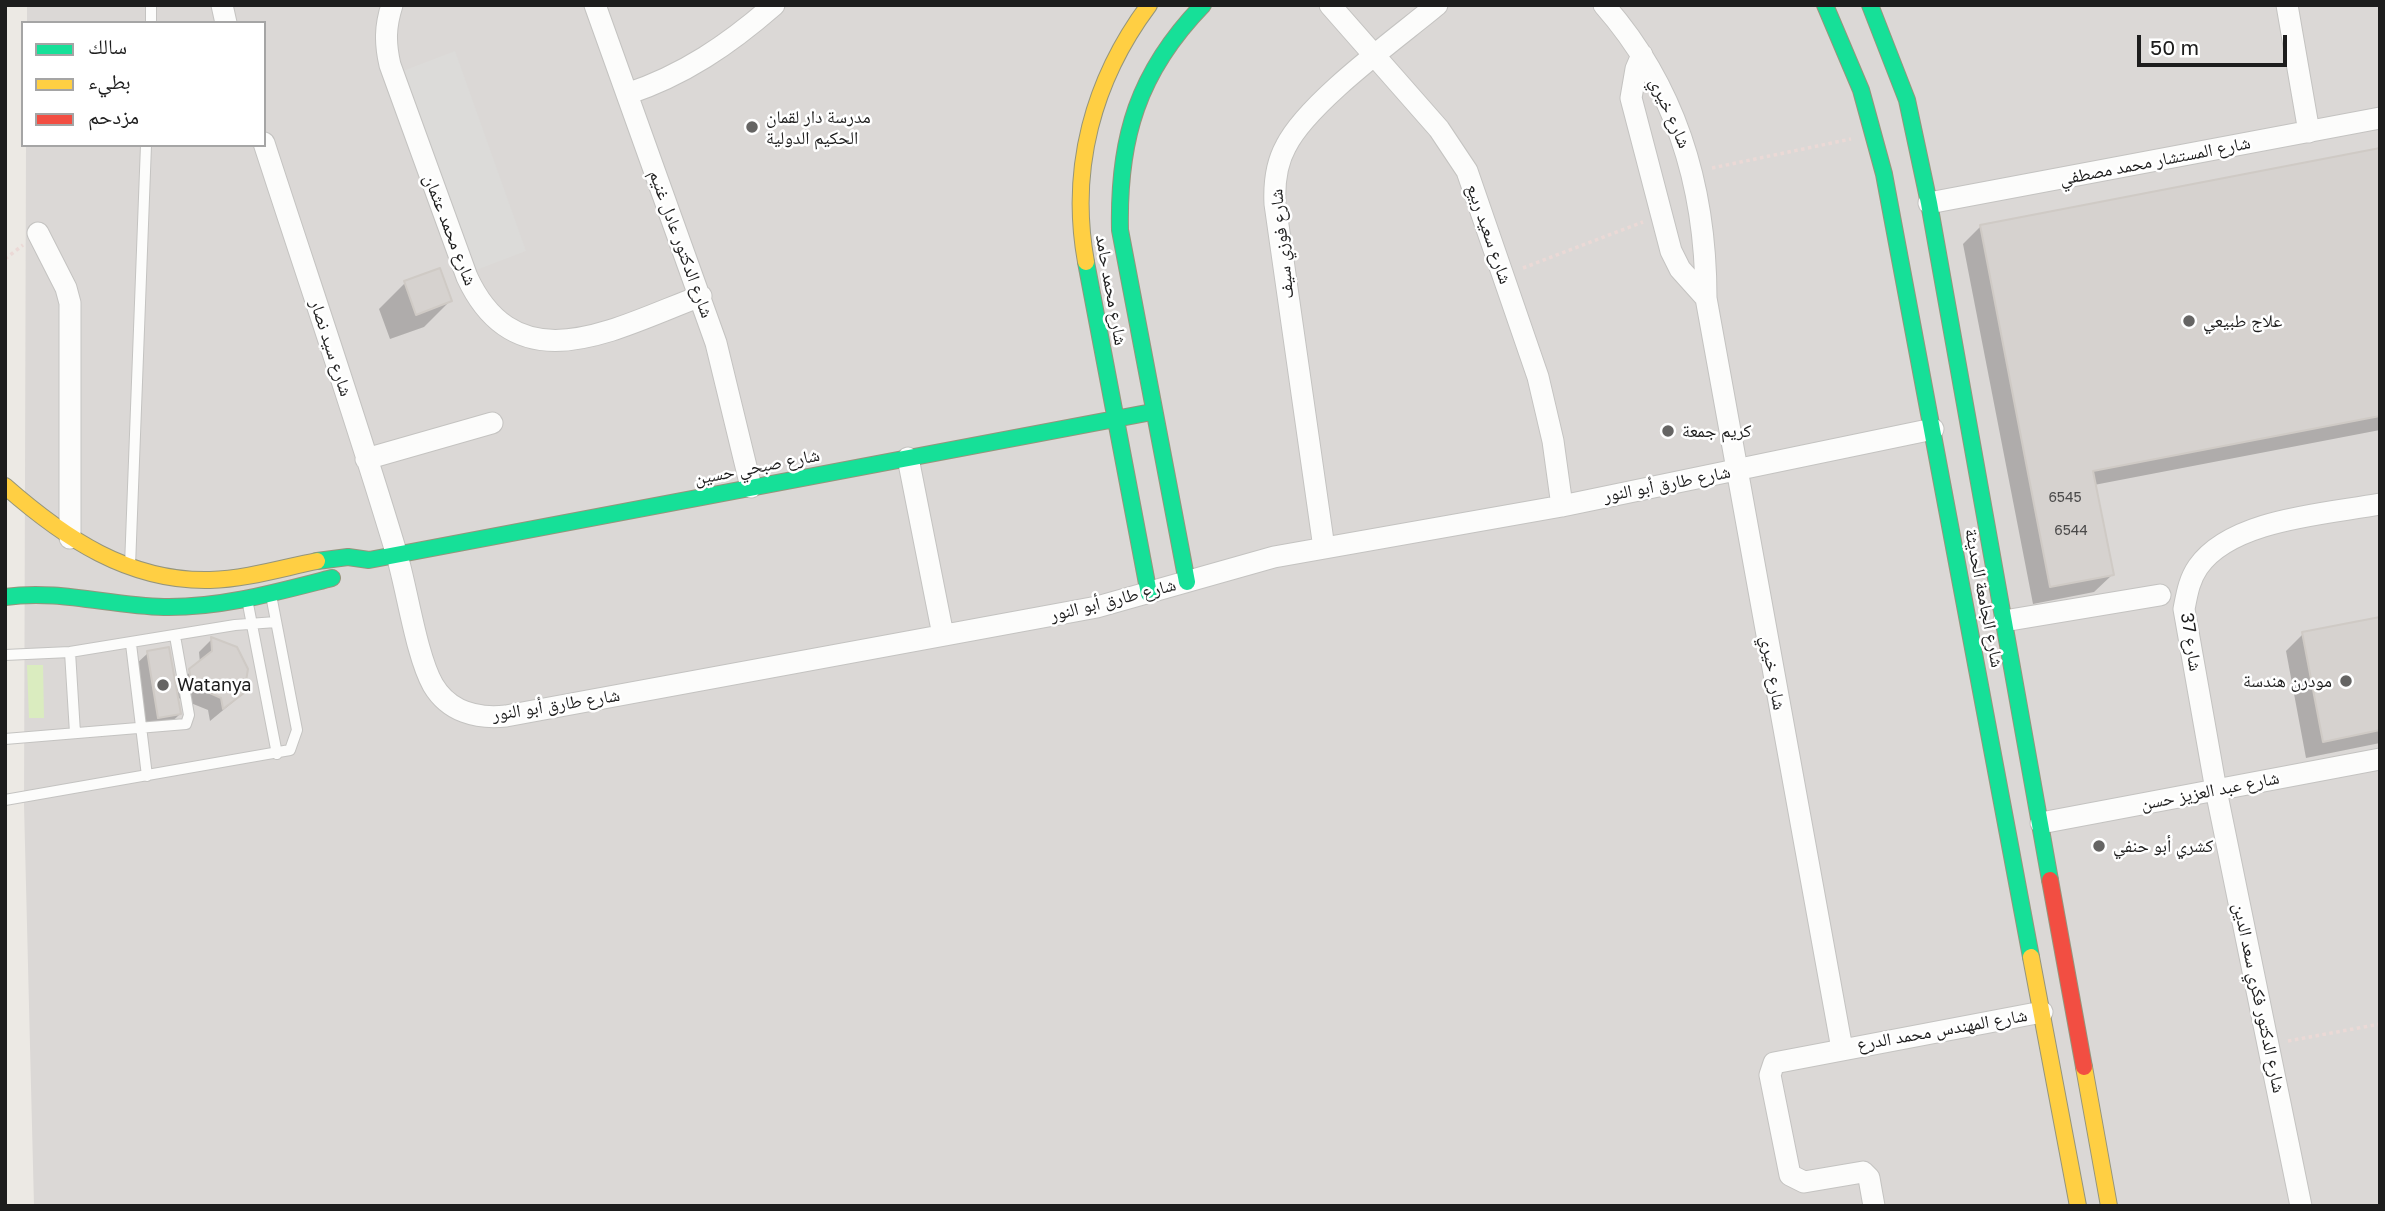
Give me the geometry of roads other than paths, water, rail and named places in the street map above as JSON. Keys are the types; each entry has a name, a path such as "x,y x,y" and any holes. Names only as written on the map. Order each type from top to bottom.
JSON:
{"street":[{"name":"شارع محمد عثمان","path":"392,5 386,22 385,44 390,65 467,276 476,298 491,316 510,330 532,339 555,343 578,340 701,296"},
{"name":"شارع الدكتور عادل غنيم","path":"594,5 701,296 730,391 751,487"},
{"path":"627,94 654,85 706,59 774,5"},
{"name":"شارع محمد حامد","path":"1149,5 1120,46 1105,76 1094,106 1081,170 1081,235 1149,594"},
{"name":"شارع محمد حامد","path":"1187,582 1152,412 1120,230 1119,174 1123,145 1140,92 1168,42 1203,5"},
{"name":"شارع سعيد ربيع","path":"1330,5 1459,156 1479,202 1546,409 1562,506"},
{"name":"شارع فوزي سيف","path":"1324,548 1275,204 1275,185 1284,148 1294,132 1376,56 1437,5"},
{"name":"شارع خيري","path":"1604,5 1643,55 1675,120 1692,172 1703,225 1706,298 1735,471 1842,1049"},
{"name":"شارع الجامعة الحديثة","path":"1825,5 1864,41 1907,100 1929,203 2109,1206"},
{"name":"شارع الجامعة الحديثة","path":"1870,5 1864,41 1875,134 2078,1206"},
{"path":"2287,5 2309,132"},
{"name":"شارع خيري","path":"1643,55 1636,68 1631,98 1660,215 1680,269 1706,298"},
{"name":"شارع المستشار محمد مصطفي","path":"1929,203 2380,118"},
{"name":"شارع سيد نصار","path":"266,147 397,554"},
{"path":"38,233 66,288 70,303 70,538"},
{"name":"شارع صبحي حسين","path":"5,485 37,515 70,538 95,567 211,580 344,557 369,560 1152,412"},
{"path":"366,459 492,423"},
{"name":"شارع طارق أبو النور","path":"397,554 432,684 457,709 472,715 506,716 1149,594 1250,562 1562,506 1933,429"},
{"path":"908,458 943,635"},
{"name":"شارع 37","path":"2216,790 2184,609 2188,588 2197,568 2211,552 2249,531 2380,504"},
{"name":"شارع صبحي حسين","path":"5,597 34,592 167,608 270,593 352,573 369,560"},
{"path":"93,600 95,567"},
{"path":"2004,621 2160,595"},
{"name":"شارع عبد العزيز حسن","path":"2041,823 2380,759"},
{"name":"شارع الدكتور فكري سعد الدين","path":"2216,790 2301,1206"},
{"name":"شارع المهندس محمد الدرع","path":"1874,1206 1869,1178 1863,1172 1804,1182 1794,1179 1788,1170 1770,1075 1771,1067 1781,1060 2042,1012"},
{"path":"2055,1084 2086,1079"}],"lane":[{"path":"130,569 146,147"},
{"path":"5,800 290,750 297,730 270,593"},
{"path":"247,598 277,754"},
{"path":"5,655 70,652 276,622"},
{"path":"5,739 181,725 188,720 175,636"},
{"path":"131,644 147,776"},
{"path":"70,652 75,733"}],"place":[{"name":"مدرسة دار لقمان الحكيم الدولية","path":"752,127"},
{"name":"علاج طبيعي","path":"2189,321"},
{"name":"كريم جمعة","path":"1668,431"},
{"name":"مودرن هندسة","path":"2346,681"},
{"name":"Watanya","path":"163,685"},
{"name":"كشري أبو حنفي","path":"2099,846"}]}
